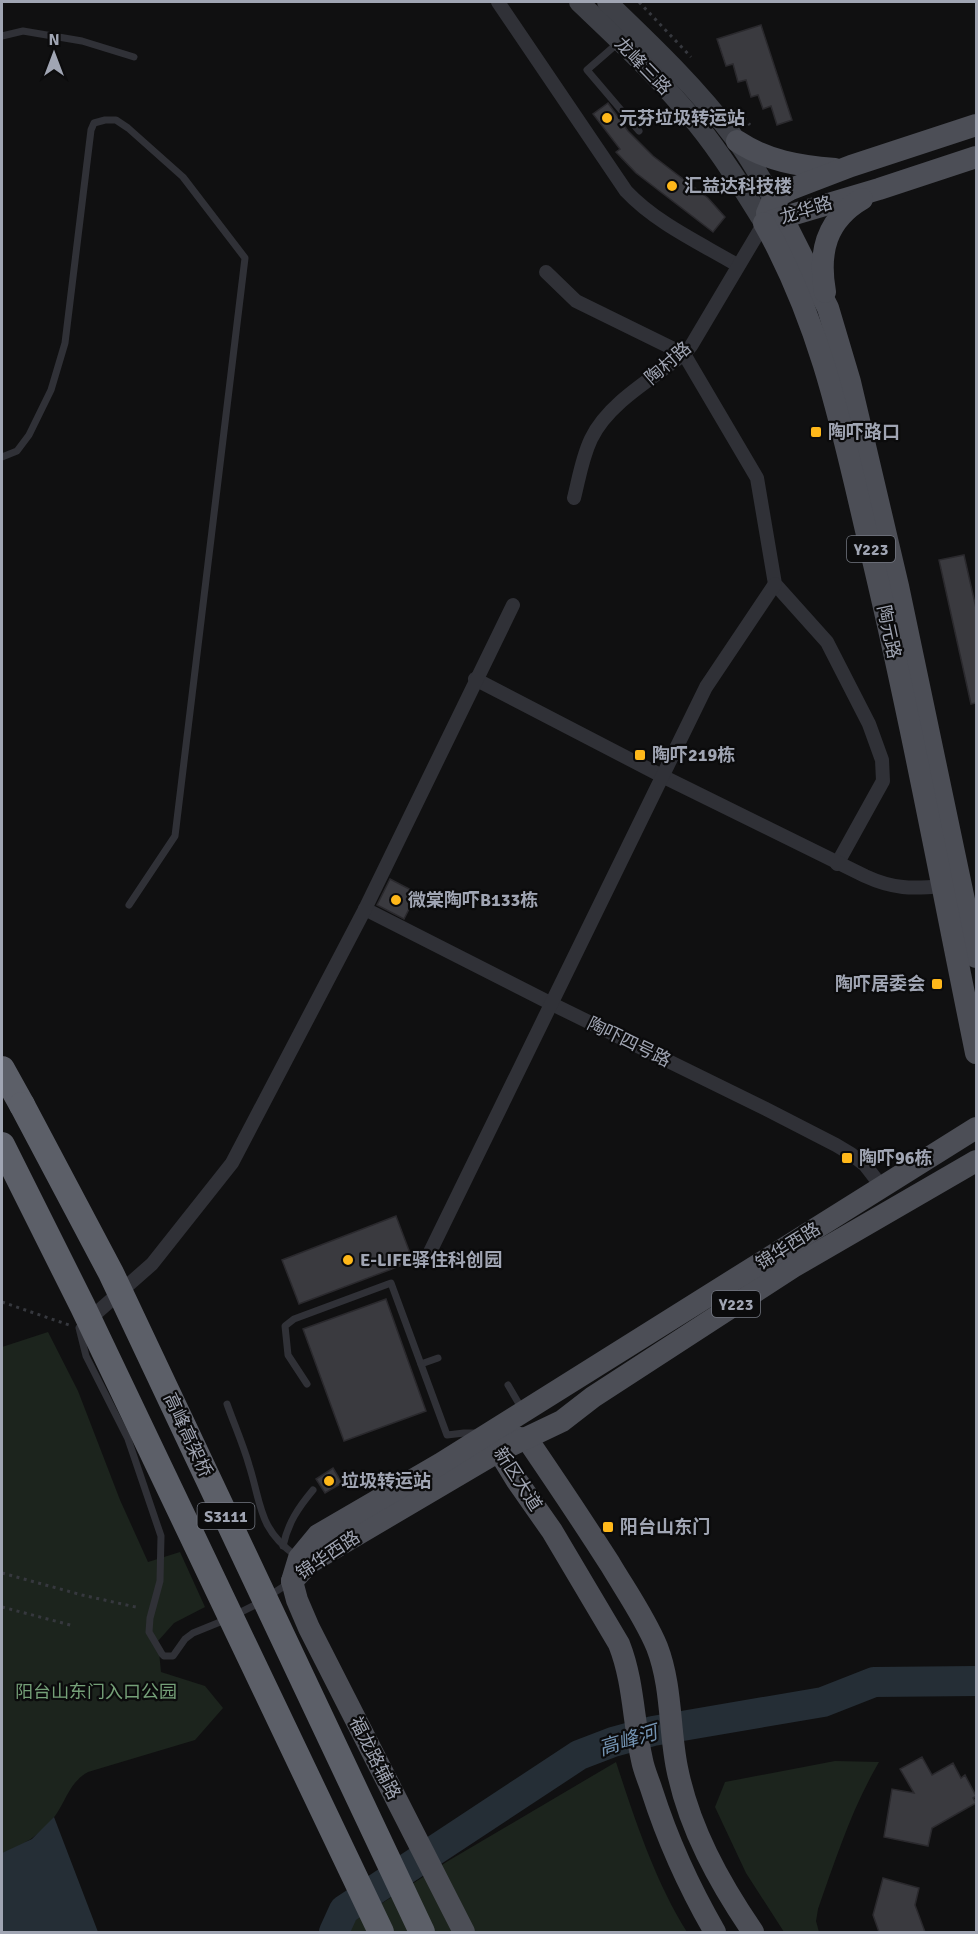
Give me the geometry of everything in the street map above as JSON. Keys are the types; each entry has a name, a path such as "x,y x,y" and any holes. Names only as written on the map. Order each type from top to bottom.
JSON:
{"highway":[{"name":"高峰高架桥","path":"2,1069 111,1273 423,1932"},
{"name":"S3111","path":"2,1145 88,1318 381,1932"}],"main road":[{"name":"龙峰三路","path":"579,2 657,78 697,124 732,172 773,213"},
{"name":"龙峰三路","path":"607,2 671,64 737,141 773,213"},
{"name":"龙华路","path":"773,213 791,189 851,166 976,124"},
{"path":"737,141 749,149 782,162 835,169 851,166"},
{"name":"龙华路","path":"773,213 813,208 976,157"},
{"path":"828,308 823,280 823,259 828,237 836,221 847,208 879,189"},
{"name":"陶元路","path":"773,213 828,308 848,372 898,586 976,957"},
{"name":"陶元路","path":"773,213 780,252 803,302 817,340 841,423 878,579 976,1053"},
{"name":"锦华西路","path":"292,1581 309,1563 494,1442 524,1411 976,1128"},
{"name":"锦华西路","path":"527,1439 562,1421 593,1397 793,1267 976,1161"},
{"name":"新区大道","path":"715,1932 679,1864 663,1825 642,1761 627,1664 619,1644 552,1532 494,1442 527,1439 579,1515 648,1628 664,1671 674,1753 684,1798 709,1860 725,1891 753,1932"},
{"name":"锦华西路","path":"292,1581 291,1552 440,1464 494,1442"},
{"path":"552,1532 579,1515"},
{"name":"福龙路辅路","path":"292,1581 299,1606 309,1628 464,1932"}],"street":[{"path":"498,2 634,200 691,239 737,265"},
{"name":"陶村路","path":"574,498 582,462 590,440 601,421 684,354 697,337 737,265 773,213"},
{"path":"546,273 576,301 684,354 757,478 775,584 826,642 869,724 882,760 883,781 837,864"},
{"path":"430,1252 706,687 775,584"},
{"path":"79,1328 152,1264 232,1163 365,909 513,605"},
{"path":"475,679 837,864 891,886 908,888 942,886"},
{"name":"陶吓四号路","path":"365,909 552,1004 766,1108 851,1154 870,1170 882,1187"}],"lane":[{"path":"2,36 23,31 72,39 134,57"},
{"path":"620,41 587,70 639,131"},
{"path":"2,457 17,451 29,435 51,390 65,343 91,130 94,123 116,120 183,177 245,258 175,836 129,905"},
{"path":"307,1384 288,1355 285,1326 294,1318 391,1283 447,1435 464,1433 494,1442"},
{"path":"79,1328 86,1356 128,1440 161,1536 159,1581 149,1632 162,1654 172,1656 185,1639 193,1633 255,1605 292,1581"},
{"path":"422,1364 438,1358"},
{"path":"508,1385 524,1411"},
{"path":"227,1404 246,1456 267,1526 291,1552"},
{"path":"291,1552 287,1529 298,1509 314,1490"}],"path":[{"path":"2,1302 79,1328"},
{"path":"2,1573 140,1608"},
{"path":"2,1607 74,1626"}],"green space":[{"name":"阳台山东门入口公园","path":"48,1332 78,1391 120,1500 148,1562 180,1552 205,1607 174,1623 158,1641 161,1672 205,1686 223,1708 195,1740 88,1772 72,1786 55,1816 38,1834 2,1853 2,1347"},
{"path":"835,1761 879,1762 853,1815 831,1871 818,1909 816,1921 819,1932 784,1932 746,1873 715,1807 725,1782"},
{"path":"616,1762 655,1871 687,1932 337,1932 448,1861"}],"shaded area":[{"path":"54,1817 98,1932 2,1932 2,1853 32,1839"}],"building":[{"path":"761,25 792,120 777,125 771,106 763,109 758,95 751,97 746,80 738,82 733,64 726,66 717,39"},
{"name":"汇益达科技楼","path":"608,103 628,131 653,156 708,198 725,217 713,232 636,173 616,152 620,149 593,114"},
{"path":"964,555 976,608 976,703 971,704 939,560"},
{"name":"微棠陶吓B133栋","path":"390,879 417,893 404,919 377,905"},
{"name":"E-LIFE驿住科创园","path":"396,1216 413,1261 299,1304 282,1260"},
{"path":"386,1299 426,1411 344,1441 303,1329"},
{"name":"垃圾转运站","path":"333,1468 342,1483 325,1493 316,1479"},
{"path":"922,1757 932,1775 953,1763 961,1778 965,1775 976,1796 973,1798 976,1803 932,1828 928,1846 884,1837 892,1789 914,1793 900,1769"},
{"path":"883,1878 919,1888 915,1905 925,1932 879,1932 873,1915"}],"waterway":[{"name":"高峰河","path":"334,1932 344,1910 579,1755 613,1742 653,1731 823,1702 874,1682 976,1681"}],"place":[{"name":"元芬垃圾转运站","path":"607,118"},
{"name":"汇益达科技楼","path":"672,186"},
{"name":"陶吓路口","path":"816,432"},
{"name":"陶吓219栋","path":"640,755"},
{"name":"微棠陶吓B133栋","path":"396,900"},
{"name":"陶吓居委会","path":"937,984"},
{"name":"陶吓96栋","path":"847,1158"},
{"name":"E-LIFE驿住科创园","path":"348,1260"},
{"name":"垃圾转运站","path":"329,1481"},
{"name":"阳台山东门","path":"608,1527"}]}
